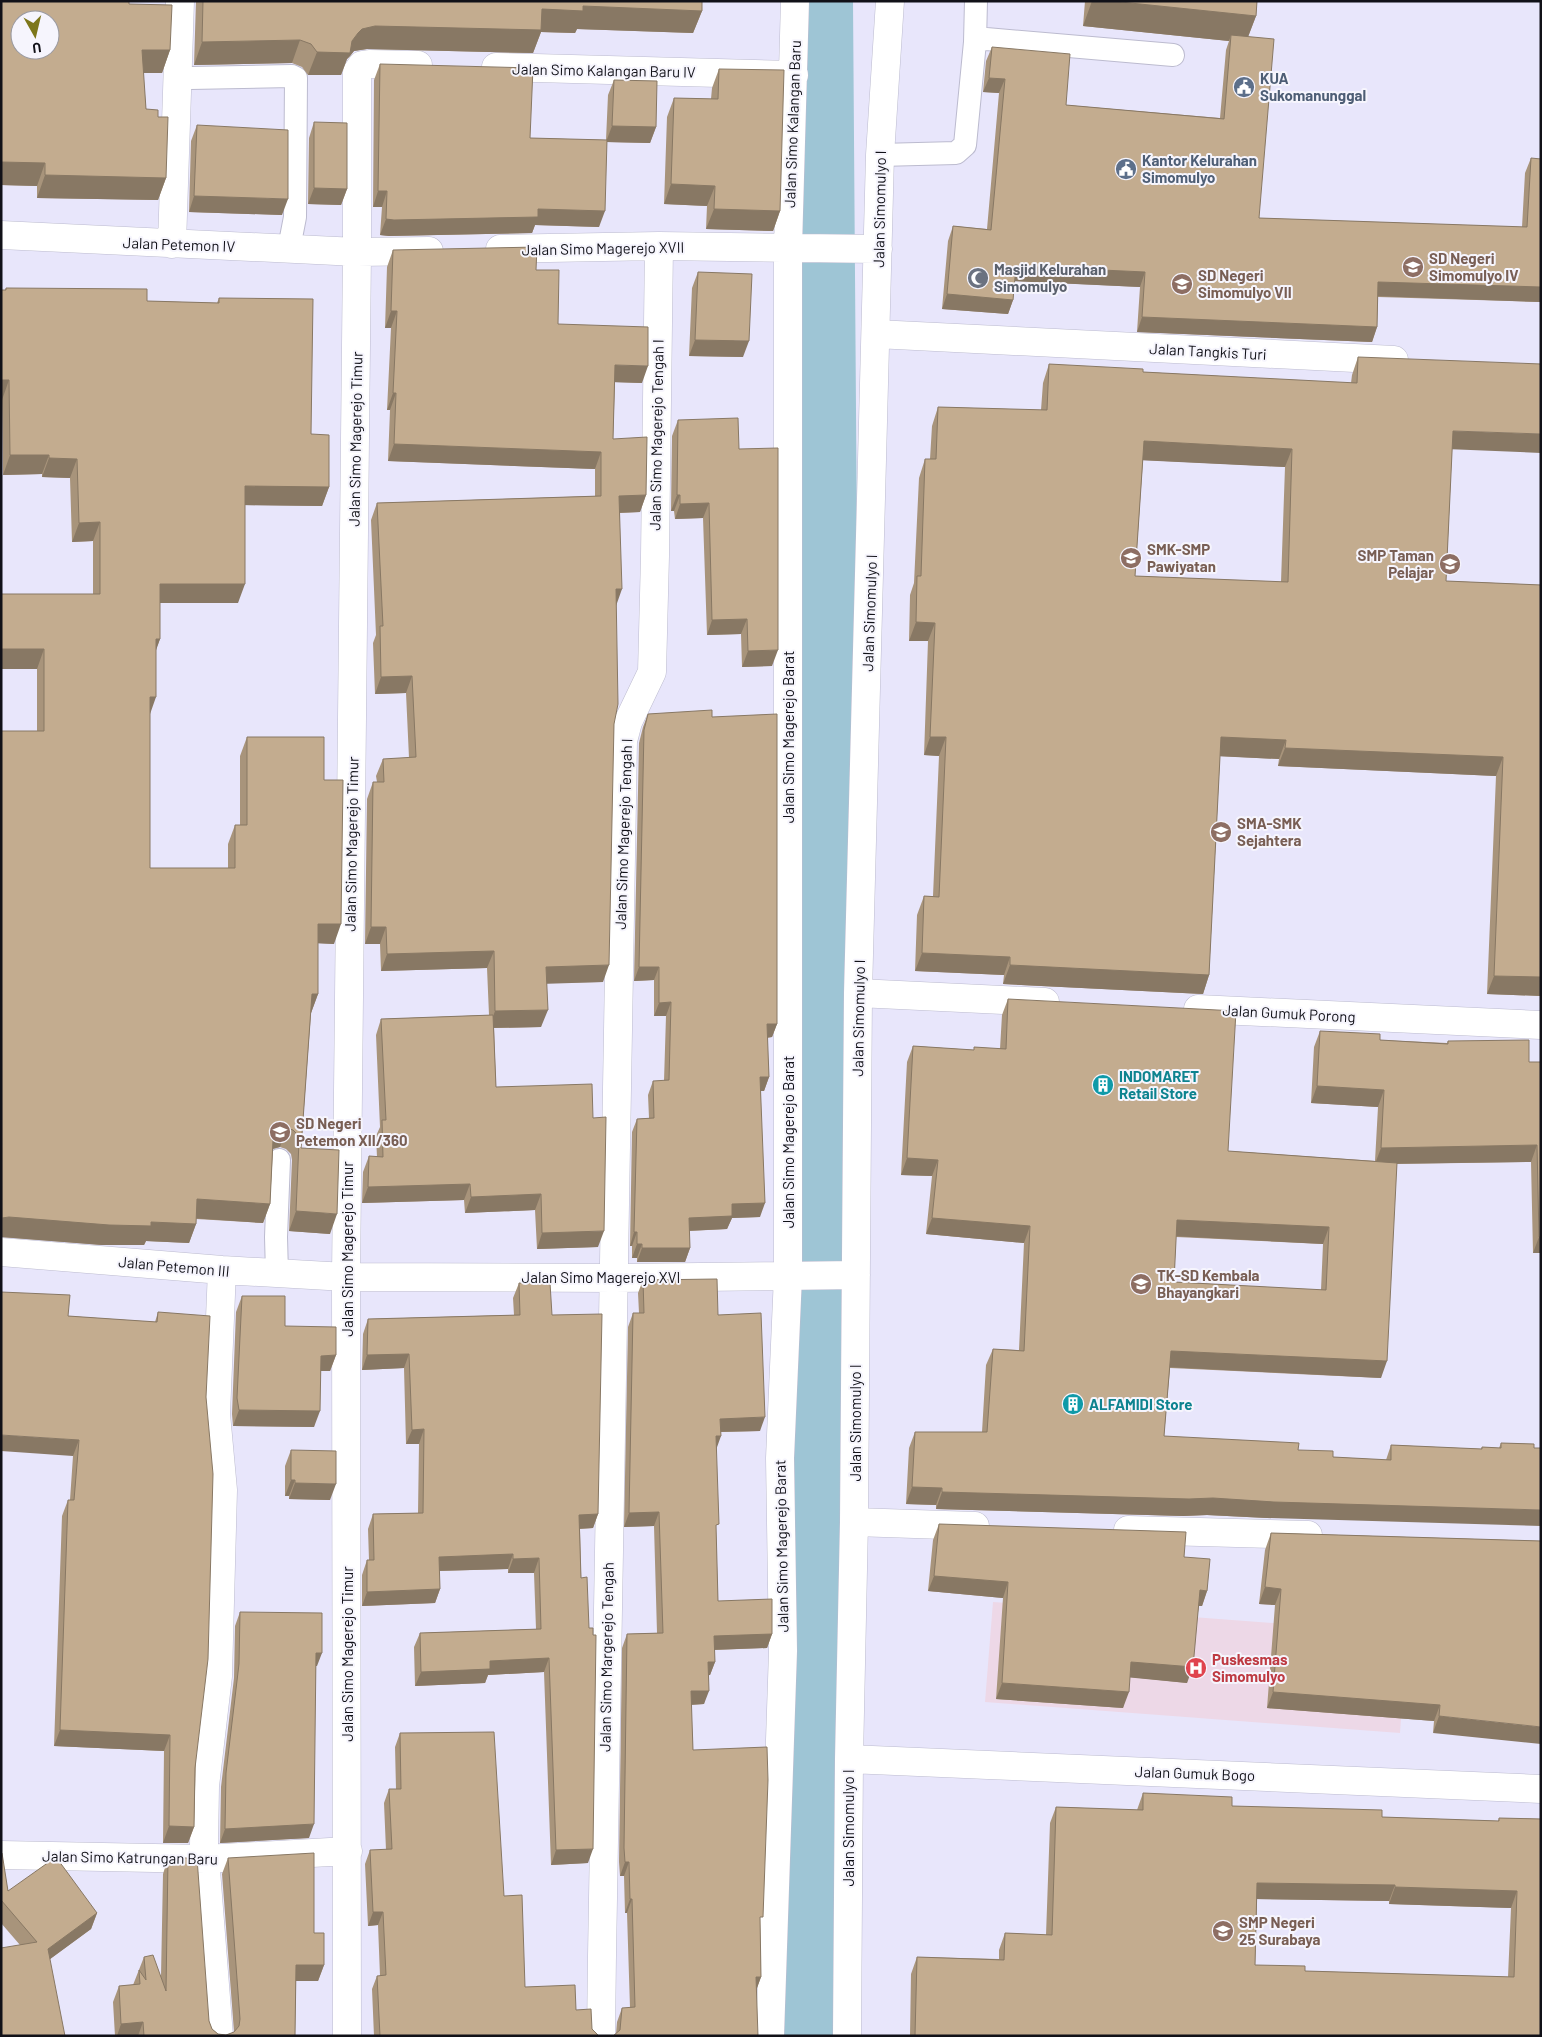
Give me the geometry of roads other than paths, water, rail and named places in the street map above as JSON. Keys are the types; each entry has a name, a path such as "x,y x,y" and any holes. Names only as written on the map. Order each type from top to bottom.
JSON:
{"street":[{"path":"172,244 180,1"},
{"name":"Jalan Simo Kalangan Baru","path":"794,247 795,1"},
{"name":"Jalan Simomulyo I","path":"847,2036 849,1759 854,1522 852,1275 880,156 890,1"},
{"path":"357,252 357,72 362,65 369,64 438,65"},
{"name":"Jalan Simo Kalangan Baru IV","path":"468,66 794,75"},
{"name":"Jalan Petemon IV","path":"1,235 357,252"},
{"name":"Jalan Simo Magerejo XVII","path":"357,252 658,246 878,249"},
{"name":"Jalan Simo Magerejo Tengah I","path":"614,1278 623,740 628,722 652,672 658,246"},
{"name":"Jalan Simo Magerejo Barat","path":"770,2036 783,1651 780,1458 791,1276 794,247"},
{"name":"Jalan Simo Magerejo Timur","path":"347,2036 346,1276 357,252"},
{"name":"Jalan Tangkis Turi","path":"876,334 1422,362"},
{"path":"858,993 1074,1003"},
{"name":"Jalan Gumuk Porong","path":"1174,1008 1541,1025"},
{"name":"Jalan Petemon III","path":"1,1252 222,1270 346,1276"},
{"path":"220,2036 205,1859 205,1786 218,1676 223,1490 216,1414 222,1270"},
{"name":"Jalan Simo Magerejo XVI","path":"346,1276 614,1278 852,1275"},
{"name":"Jalan Simo Margerejo Tengah","path":"601,2036 605,1695 614,1278"},
{"path":"854,1522 1004,1526"},
{"path":"1103,1529 1332,1536"},
{"name":"Jalan Gumuk Bogo","path":"849,1759 1541,1789"},
{"name":"Jalan Simo Katrungan Baru","path":"1,1855 205,1859 348,1851"}],"lane":[{"path":"880,156 956,153 965,145 975,42 976,1"},
{"path":"975,42 986,39 1173,55"},
{"path":"190,78 292,76 296,78 295,217 289,248"},
{"path":"277,1273 276,1237 279,1160"}],"waterway":[{"path":"801,2036 806,1816 811,1260 823,684 818,1"}],"place":[{"name":"KUA Sukomanunggal","path":"1244,87"},
{"name":"Kantor Kelurahan Simomulyo","path":"1126,169"},
{"name":"SD Negeri Simomulyo IV","path":"1413,267"},
{"name":"Masjid Kelurahan Simomulyo","path":"978,278"},
{"name":"SD Negeri Simomulyo VII","path":"1182,284"},
{"name":"SMK-SMP Pawiyatan","path":"1131,558"},
{"name":"SMP Taman Pelajar","path":"1450,564"},
{"name":"SMA-SMK Sejahtera","path":"1221,832"},
{"name":"INDOMARET Retail Store","path":"1103,1085"},
{"name":"SD Negeri Petemon XII/360","path":"280,1132"},
{"name":"TK-SD Kembala Bhayangkari","path":"1141,1284"},
{"name":"ALFAMIDI Store","path":"1073,1404"},
{"name":"Puskesmas Simomulyo","path":"1196,1668"},
{"name":"SMP Negeri 25 Surabaya","path":"1223,1931"}]}
